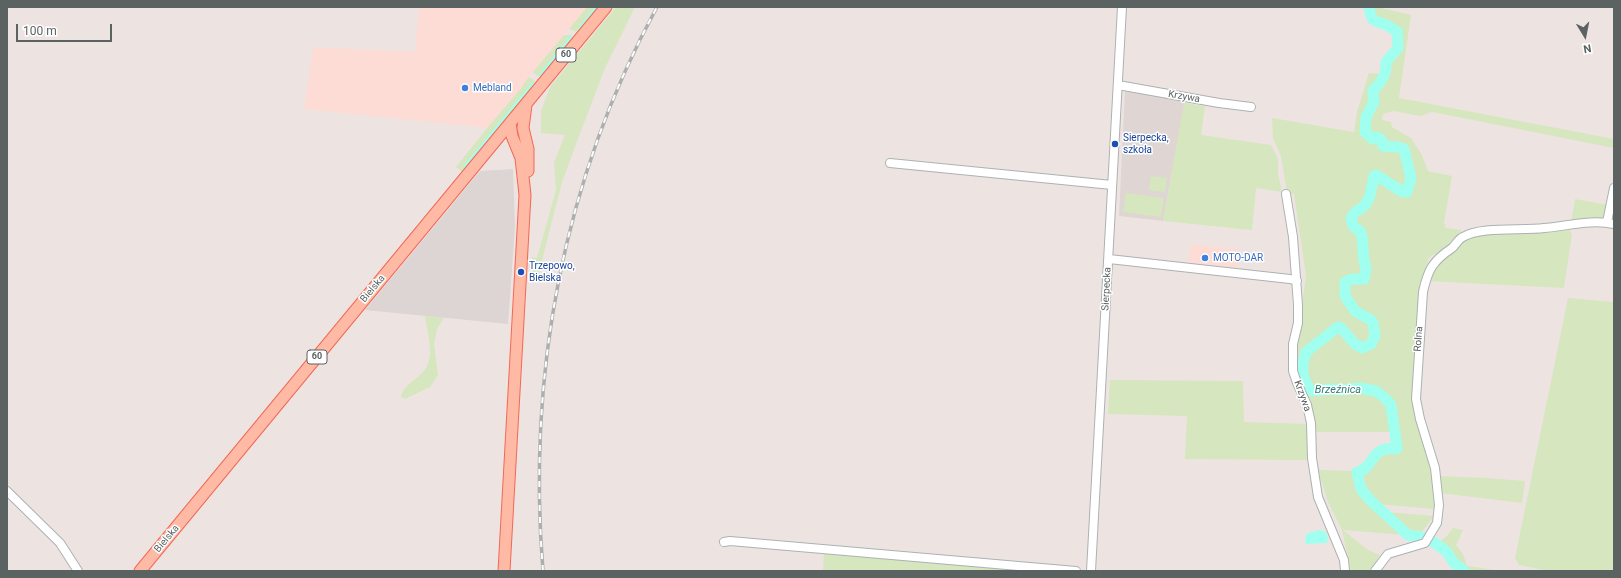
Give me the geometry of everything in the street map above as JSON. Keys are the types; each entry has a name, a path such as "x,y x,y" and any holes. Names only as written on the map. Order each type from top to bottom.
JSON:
{"main road":[{"name":"Bielska","path":"140,571 606,7"},
{"path":"504,571 525,195 529,162 527,142 523,128 526,103"},
{"path":"511,122 523,128"},
{"path":"511,122 512,136 521,158 525,195"},
{"path":"494,143 503,140 515,144"}],"street":[{"name":"Sierpecka","path":"1091,571 1122,7"},
{"name":"Krzywa","path":"1118,85 1219,103 1251,107"},
{"path":"890,163 1112,185"},
{"path":"1611,223 1614,188"},
{"name":"Krzywa","path":"1286,194 1293,237 1297,281 1298,317 1293,344 1293,371 1307,405 1311,423 1312,458 1318,497 1344,560 1346,571"},
{"name":"Rolna","path":"1375,571 1388,554 1428,539 1437,523 1439,505 1435,468 1420,419 1416,393 1423,292 1426,275 1432,265 1442,254 1454,246 1462,237 1472,233 1488,230 1521,230 1584,223 1611,223"},
{"path":"1108,258 1297,281"},
{"path":"7,491 60,543 78,571"},
{"path":"724,542 738,541 1076,571"}],"shaded area":[{"path":"419,7 587,7 487,128 304,109 313,47 415,52"},
{"path":"587,7 600,7 580,33 569,29"},
{"path":"616,7 635,7 605,68 562,182 538,276 531,275 532,257 537,258 556,190 554,163 565,135 541,133 541,111 550,87"},
{"path":"1371,7 1380,7 1411,15 1399,98 1614,139 1614,148 1432,112 1420,116 1394,111 1383,114 1382,120 1391,122 1392,127 1411,138 1422,155 1428,171 1452,176 1444,223 1446,228 1462,230 1445,251 1432,255 1429,258 1422,282 1415,382 1433,476 1435,509 1376,504 1362,488 1359,473 1369,468 1380,453 1399,449 1397,443 1398,431 1394,417 1393,403 1386,396 1376,390 1360,387 1341,389 1333,387 1312,389 1304,376 1304,367 1308,352 1338,328 1340,328 1352,344 1362,349 1371,345 1376,336 1374,323 1370,318 1356,310 1346,296 1347,282 1365,280 1366,276 1364,236 1362,231 1354,225 1352,219 1355,214 1369,202 1376,176 1405,193 1409,192 1411,186 1412,170 1405,147 1398,145 1385,145 1382,139 1377,136 1373,137 1366,132 1368,118 1375,102 1374,90 1384,78 1387,71 1387,63 1395,52 1399,39 1398,30 1394,29 1390,25 1374,20"},
{"path":"564,35 571,35 574,38 542,77 538,76 533,72"},
{"path":"1369,73 1383,74 1381,81 1372,89 1373,102 1364,116 1364,132 1369,138 1377,139 1383,148 1391,150 1401,148 1404,150 1410,176 1407,189 1405,191 1375,173 1373,174 1363,205 1351,212 1350,218 1353,229 1361,235 1365,267 1363,278 1352,278 1343,283 1343,296 1354,312 1370,320 1372,323 1373,335 1370,342 1363,346 1338,325 1304,352 1300,363 1300,368 1305,384 1311,394 1326,391 1342,392 1360,390 1373,393 1387,401 1390,407 1394,432 1314,432 1298,382 1294,350 1299,329 1306,275 1294,194 1287,193 1281,156 1273,138 1272,118 1354,132 1357,112"},
{"path":"529,77 535,81 535,85 463,172 456,167 523,86"},
{"path":"1125,91 1185,101 1163,221 1119,216"},
{"path":"1184,103 1205,106 1201,135 1271,145 1278,159 1278,174 1282,192 1256,188 1252,230 1163,221"},
{"path":"513,169 515,226 508,324 365,310 480,171"},
{"path":"1151,176 1167,178 1165,192 1149,190"},
{"path":"1126,193 1164,198 1161,217 1123,212"},
{"path":"1575,199 1608,205 1606,218 1602,222 1571,223"},
{"path":"1569,229 1572,234 1564,288 1427,281 1430,272 1463,238 1478,233 1522,233"},
{"path":"1191,244 1240,249 1239,267 1188,263"},
{"path":"1568,298 1614,302 1614,571 1549,571 1519,565 1515,558"},
{"path":"425,316 444,318 437,329 434,344 438,375 430,387 405,399 401,397 405,388 421,374 427,366 429,360 430,348"},
{"path":"1110,380 1243,381 1244,422 1309,424 1310,446 1307,460 1185,459 1187,416 1108,414"},
{"path":"1318,470 1356,471 1360,490 1371,503 1405,535 1343,530 1368,550 1380,555 1370,571 1351,571 1342,530 1328,502"},
{"path":"1437,476 1525,481 1522,503 1440,493"},
{"path":"1386,512 1434,516 1421,533 1410,534 1402,525 1399,525"},
{"path":"1453,528 1463,530 1456,545 1463,554 1467,566 1502,571 1467,571 1461,565 1456,563 1449,552 1438,542 1447,536"},
{"path":"1320,530 1326,532 1328,537 1327,543 1306,544 1305,537 1308,533"},
{"path":"824,552 1031,571 823,571"}],"waterway":[{"path":"578,30 596,7"},
{"name":"Brzeźnica","path":"1369,7 1371,17 1374,21 1397,31 1398,48 1386,62 1386,70 1383,78 1373,90 1374,102 1366,117 1365,132 1373,139 1376,137 1381,139 1383,146 1404,149 1411,178 1407,192 1401,191 1376,175 1374,176 1368,200 1362,208 1353,214 1351,219 1354,227 1360,231 1362,236 1366,268 1364,279 1352,279 1345,282 1345,296 1355,311 1371,320 1373,323 1375,336 1371,344 1362,348 1355,344 1341,328 1338,327 1306,352 1303,363 1303,373 1305,382 1311,391 1360,388 1376,391 1391,405 1397,448 1381,450 1362,471 1357,472 1361,489 1370,500 1408,535 1426,538 1435,543 1447,552 1453,562 1464,571"},
{"path":"540,75 571,37"},
{"path":"464,167 533,83"}],"railway":[{"path":"543,571 539,498 541,425 547,352 559,280 575,210 597,141 624,73 657,7"}],"place":[{"name":"Mebland","path":"465,88"},
{"name":"Sierpecka, szkoła","path":"1115,144"},
{"name":"MOTO-DAR","path":"1205,258"},
{"name":"Trzepowo, Bielska","path":"521,272"}]}
